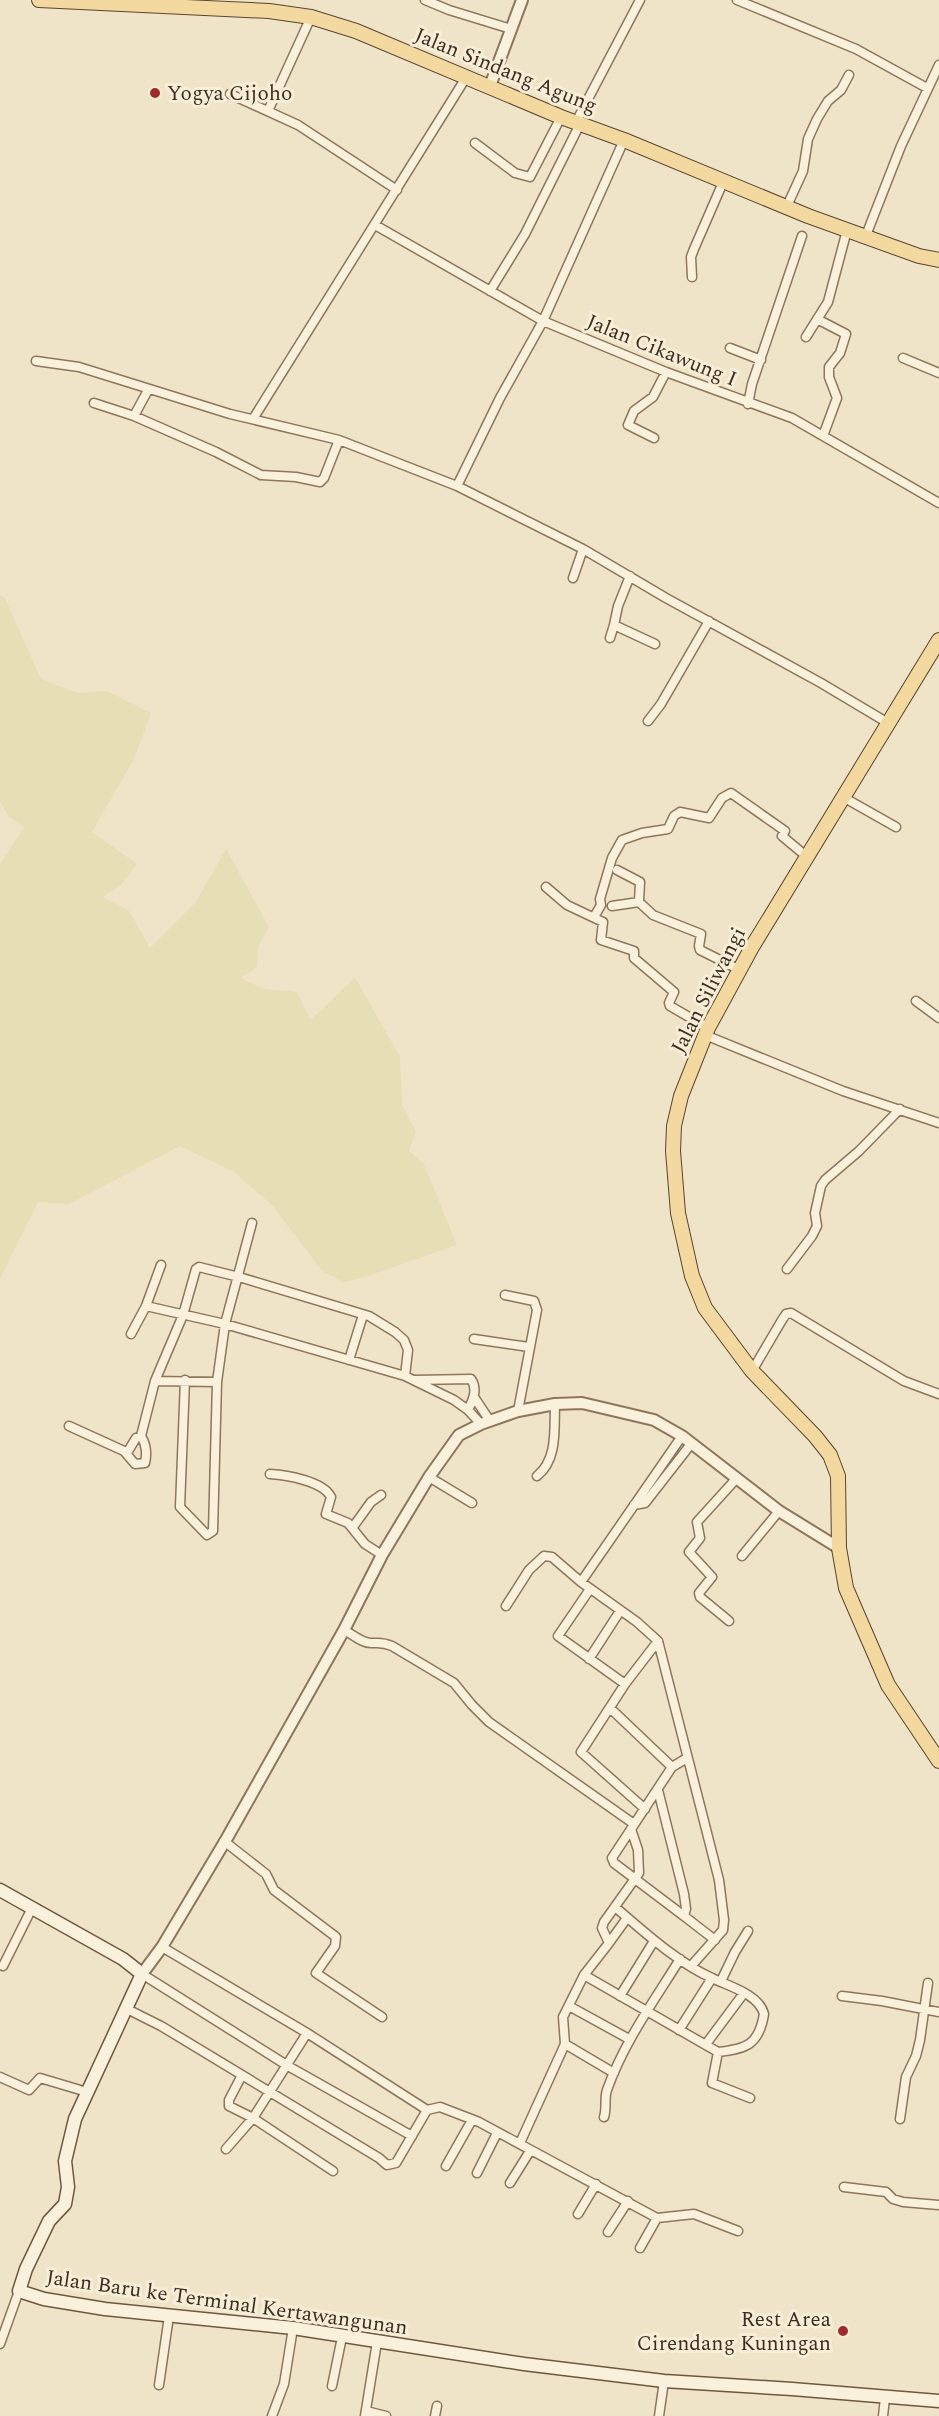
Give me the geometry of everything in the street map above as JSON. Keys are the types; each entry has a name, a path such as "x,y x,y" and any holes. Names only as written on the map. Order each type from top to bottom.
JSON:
{"main road":[{"name":"Jalan Sindang Agung","path":"39,0 269,11 311,17 356,31 561,117 624,140 865,238 919,256 939,260"},
{"name":"Jalan Siliwangi","path":"939,640 806,856 706,1031 681,1096 674,1126 674,1174 678,1213 692,1275 705,1308 752,1371 815,1436 830,1455 838,1476 839,1548 846,1588 883,1676 939,1761"},
{"path":"0,1890 123,1959 142,1974"},
{"name":"Jalan Baru ke Terminal Kertawangunan","path":"142,1974 75,2119 65,2161 68,2187 65,2205 49,2222 18,2291 72,2304 293,2328 524,2364 663,2381 939,2401"}],"street":[{"path":"425,0 449,10 511,29"},
{"path":"490,86 522,0"},
{"path":"490,291 525,234 640,0"},
{"path":"737,0 856,49 927,88"},
{"path":"268,111 311,17"},
{"path":"865,238 901,146 939,65"},
{"path":"787,206 803,171 808,139 817,119 828,101 841,90 849,75"},
{"path":"253,419 467,76"},
{"path":"230,94 298,125 397,190"},
{"path":"475,143 515,173 530,177 561,117"},
{"path":"458,486 500,398 543,321 624,140"},
{"path":"692,277 691,257 724,180"},
{"name":"Jalan Cikawung I","path":"375,225 543,321 748,404 792,418 939,503"},
{"path":"806,337 828,302 847,230"},
{"path":"748,404 760,360 802,236"},
{"path":"817,319 846,334 840,352 830,367 829,377 837,398 823,436"},
{"path":"730,348 760,360"},
{"path":"903,358 920,363 939,373"},
{"path":"36,361 80,367 148,390 339,440 458,486 583,549 888,723"},
{"path":"654,438 628,425 634,411 652,397 666,372"},
{"path":"134,416 148,390"},
{"path":"94,403 134,416 266,477 296,477 320,482 324,478 339,440"},
{"path":"573,578 583,549"},
{"path":"610,638 618,606 630,576"},
{"path":"648,721 661,704 709,621"},
{"path":"614,625 655,644"},
{"path":"594,916 601,905 600,899 612,858 622,840 642,833 668,829 678,812 709,818 722,798 731,793 785,831 782,836 806,856"},
{"path":"843,797 896,827"},
{"path":"617,870 640,882 639,902 653,915 702,934 700,950 740,970"},
{"path":"546,887 567,904 594,916 603,923 602,940 634,951 634,958 674,992 670,1006 706,1031 843,1091 939,1123"},
{"path":"612,906 639,902"},
{"path":"916,1001 939,1018"},
{"path":"787,1269 817,1226 816,1213 821,1186 825,1180 859,1151 900,1109"},
{"path":"185,1380 180,1507 207,1535 213,1531 217,1382 225,1324 252,1223"},
{"path":"131,1334 146,1306 161,1265"},
{"path":"141,1436 155,1381 183,1315 198,1268 239,1277 363,1315 396,1332 404,1340 408,1350 409,1378"},
{"path":"505,1295 531,1300 536,1304 518,1411"},
{"path":"146,1306 225,1324 409,1378 454,1400 485,1422"},
{"path":"752,1371 786,1314 791,1313 904,1381 939,1394"},
{"path":"349,1360 363,1315"},
{"path":"474,1339 529,1347"},
{"path":"409,1378 468,1378 473,1382 474,1397 485,1422"},
{"path":"155,1381 217,1382"},
{"path":"468,1410 474,1397"},
{"path":"412,2136 288,2066 142,1974 162,1947 224,1841 344,1630 382,1555 429,1477 459,1435 485,1422 518,1411 555,1404 582,1403 654,1420 682,1436 778,1511 839,1548"},
{"path":"537,1476 544,1471 551,1458 555,1404"},
{"path":"69,1426 127,1453 135,1464 145,1463 145,1441 141,1436"},
{"path":"127,1453 136,1438 141,1436"},
{"path":"581,1582 682,1436"},
{"path":"634,1505 645,1503 691,1444"},
{"path":"270,1474 291,1476 327,1490 332,1497 326,1514 353,1527 365,1544 382,1555"},
{"path":"429,1477 472,1503"},
{"path":"729,1621 700,1597 699,1593 712,1577 689,1552 700,1538 697,1522 736,1479"},
{"path":"353,1527 371,1502 381,1495"},
{"path":"742,1556 778,1511"},
{"path":"506,1606 529,1570 544,1556 552,1557 657,1641 723,1903 723,1930 692,1965"},
{"path":"590,1589 558,1636 625,1684"},
{"path":"589,1659 620,1611"},
{"path":"344,1630 369,1643 384,1642 454,1683 489,1722 633,1827 639,1873 609,1914 603,1928 609,1943"},
{"path":"645,1809 581,1753 625,1684 657,1641"},
{"path":"610,1708 672,1767"},
{"path":"687,1758 672,1767 612,1856 612,1860 715,1940"},
{"path":"658,1790 684,1894 686,1909 684,1916"},
{"path":"224,1841 266,1874 274,1890 336,1937 335,1946 316,1973 382,2017"},
{"path":"584,1975 718,2052 741,2049 756,2036 764,2017 763,2009 744,1993 680,1959 654,1941 615,1907"},
{"path":"3,1966 32,1908"},
{"path":"520,2143 565,2044 563,2017 584,1975 627,1918"},
{"path":"679,2030 748,1931"},
{"path":"620,1996 654,1941"},
{"path":"162,1947 307,2033 427,2110 440,2107 472,2120 520,2143 530,2151 657,2218 694,2214 738,2231"},
{"path":"604,2117 607,2102 606,2091 629,2039 680,1959"},
{"path":"900,2119 906,2077 916,2056 928,1983"},
{"path":"706,2044 744,1993"},
{"path":"842,1996 939,2012"},
{"path":"569,2006 629,2039"},
{"path":"125,2008 161,2026 270,2091 387,2165 396,2163 427,2110"},
{"path":"226,2149 253,2118 307,2033"},
{"path":"565,2044 614,2073"},
{"path":"718,2052 712,2083 750,2098"},
{"path":"242,2075 229,2104 232,2109 253,2118 333,2171"},
{"path":"0,2077 29,2090 40,2078 87,2092"},
{"path":"446,2166 472,2120"},
{"path":"477,2173 497,2133"},
{"path":"510,2183 530,2151"},
{"path":"578,2214 596,2184"},
{"path":"844,2187 886,2192 893,2199 903,2202 939,2205"},
{"path":"608,2232 628,2202"},
{"path":"640,2248 657,2218"},
{"path":"0,2344 18,2291"},
{"path":"0,2311 11,2313"},
{"path":"159,2385 168,2316"},
{"path":"272,2416 284,2384 293,2328"},
{"path":"332,2386 342,2337"},
{"path":"377,2342 365,2413 387,2416"},
{"path":"659,2416 663,2381"},
{"path":"883,2416 885,2397"},
{"path":"435,2416 437,2406"}],"shaded area":[{"path":"0,595 5,598 41,679 77,693 107,691 151,713 134,759 92,832 137,864 119,887 103,897 129,911 150,948 195,903 226,849 269,927 258,948 257,967 240,978 264,989 297,992 311,1020 355,977 400,1057 402,1105 416,1131 409,1151 423,1162 457,1245 344,1282 323,1272 272,1205 234,1172 180,1146 69,1204 38,1202 0,1279 0,864 24,827 9,817 0,801"}],"place":[{"name":"Yogya Cijoho","path":"155,93"},
{"name":"Rest Area Cirendang Kuningan","path":"843,2331"}]}
